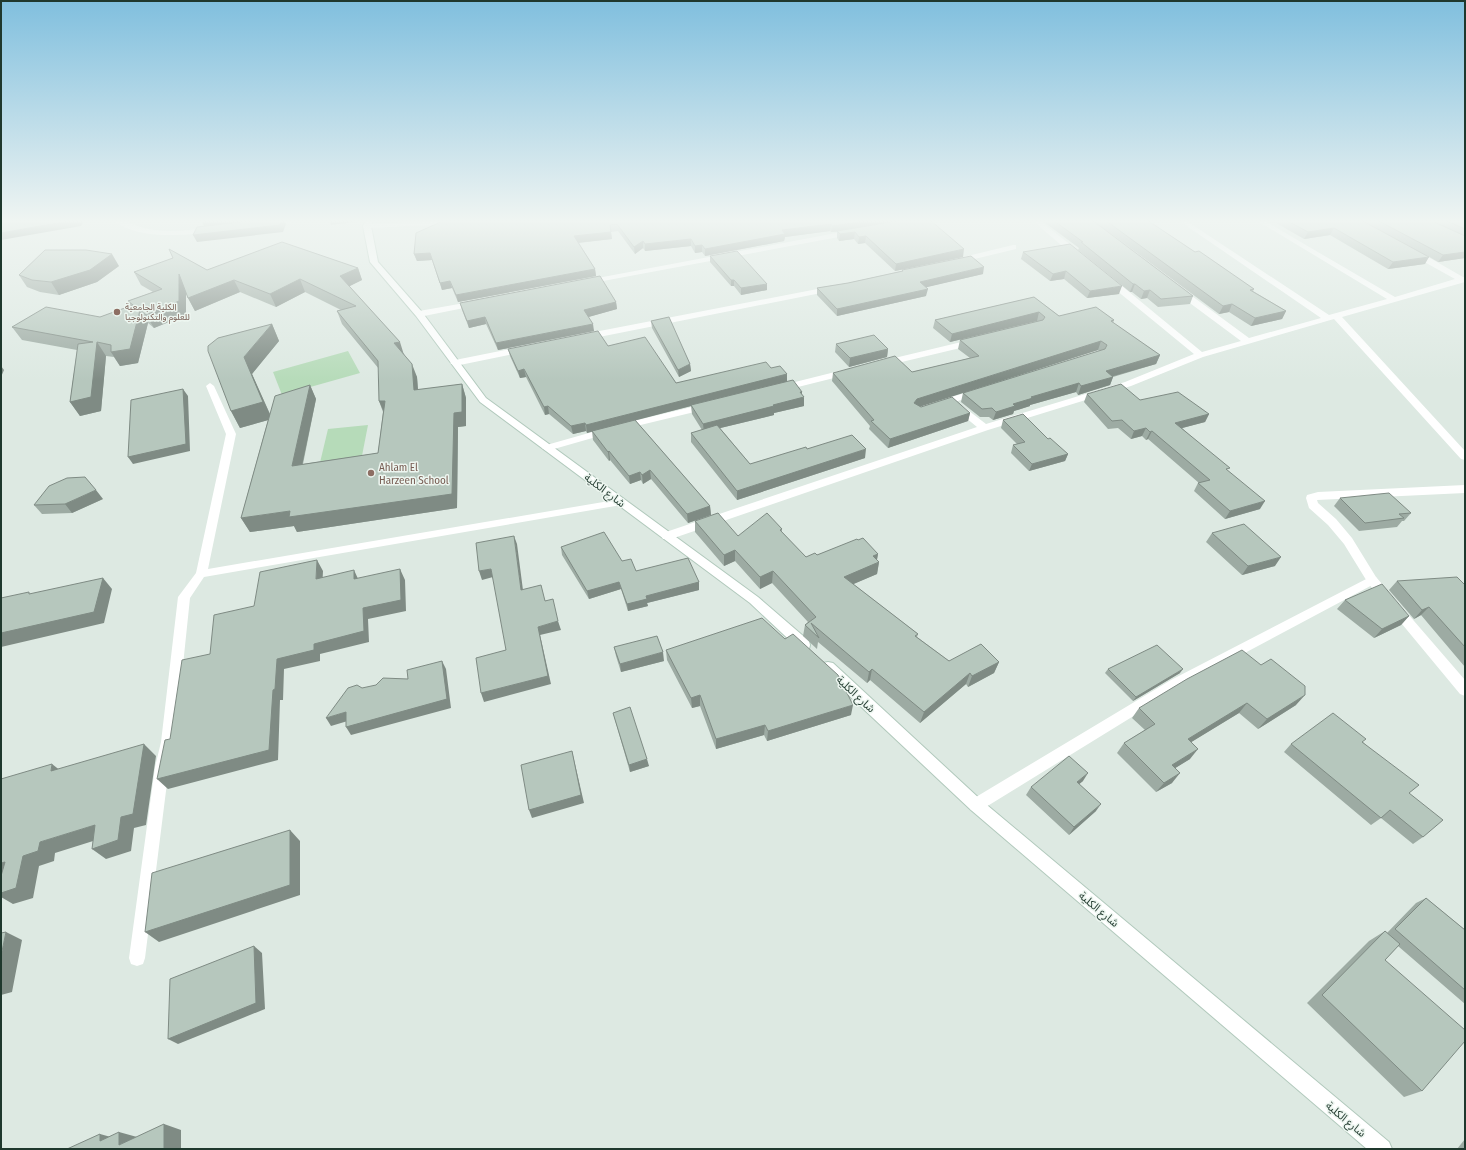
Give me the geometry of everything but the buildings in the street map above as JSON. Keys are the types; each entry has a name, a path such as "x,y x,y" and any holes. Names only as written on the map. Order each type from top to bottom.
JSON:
{"street":[{"name":"شارع الكلية","path":"384,274 419,314 483,400 754,600 976,805 1382,1149"},
{"path":"582,283 632,274"},
{"path":"1264,274 1331,317 1465,457"},
{"path":"1350,274 1393,299"},
{"path":"1454,274 1464,279"},
{"path":"1102,275 1200,355"},
{"path":"667,536 984,428 1128,384 1200,355 1464,279"},
{"path":"572,340 845,285"},
{"path":"1173,286 1248,341"},
{"path":"419,314 481,302"},
{"path":"878,365 984,339"},
{"path":"455,364 533,348"},
{"path":"774,390 856,370"},
{"path":"984,428 948,401 988,389"},
{"path":"547,448 621,426 721,403"},
{"path":"1465,489 1318,496 1311,498 1313,505 1332,522 1348,541 1372,580 1465,690"}],"lane":[{"path":"137,958 162,767 168,742 184,596 201,574 231,434 210,386"},
{"path":"201,574 622,502"},
{"path":"976,805 1175,684 1372,580"}],"green space":[{"path":"348,351 360,373 282,395 273,372"},
{"path":"368,425 360,466 318,471 328,429"}],"place":[{"name":"الكلية الجامعية للعلوم والتكنولوجيا","path":"117,312"},
{"name":"Ahlam El Harzeen School","path":"371,473"}]}
